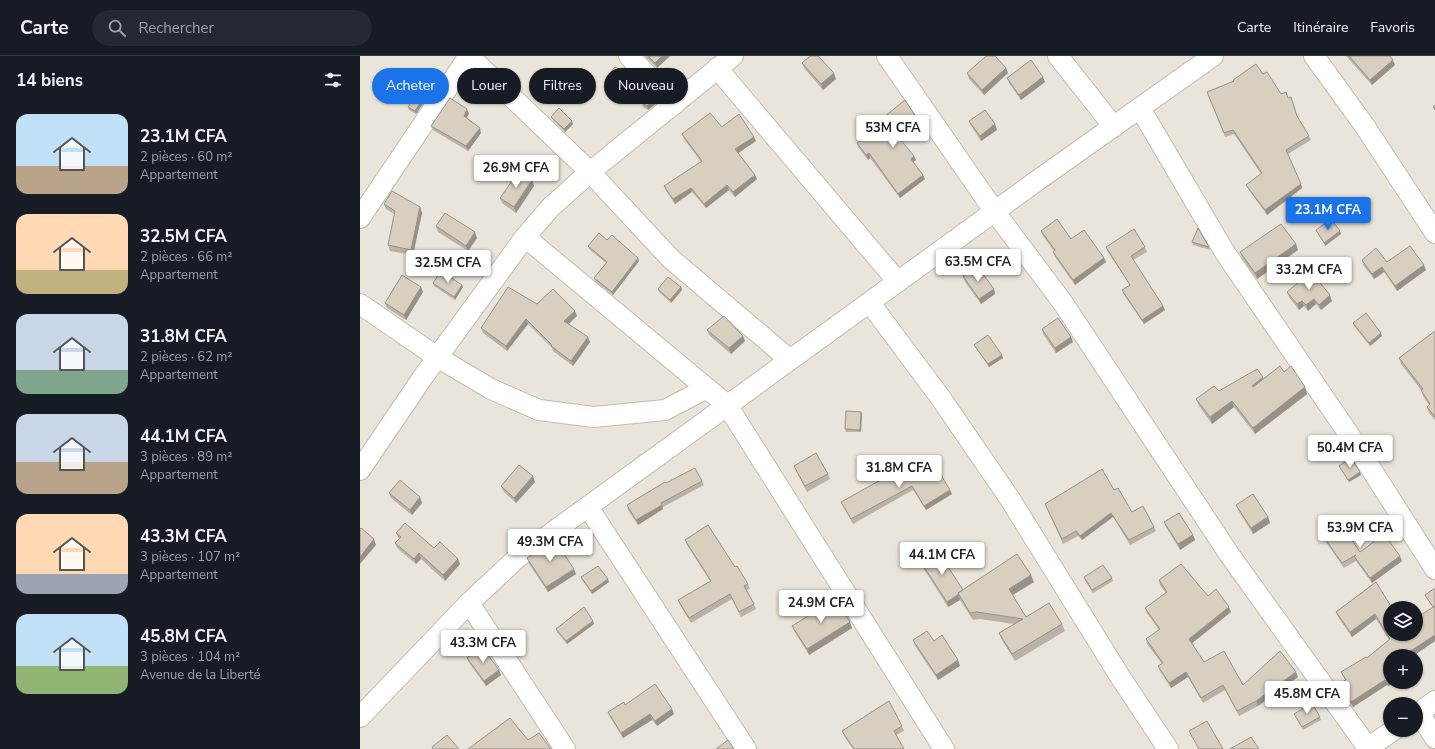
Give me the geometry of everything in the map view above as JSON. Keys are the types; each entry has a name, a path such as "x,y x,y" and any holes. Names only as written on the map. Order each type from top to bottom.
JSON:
{"street":[{"path":"360,218 469,56 590,172 671,259 790,360"},
{"path":"629,56 640,68"},
{"path":"688,93 733,56"},
{"path":"887,56 995,212 1063,303 1229,554 1367,748 1384,737"},
{"path":"1058,56 1114,127"},
{"path":"360,717 469,603 517,558 995,212 1214,56"},
{"path":"1314,56 1364,125 1435,233"},
{"path":"717,68 898,282"},
{"path":"360,470 437,357 525,237 551,207 590,172 675,104"},
{"path":"1140,108 1224,252 1350,436 1435,569"},
{"path":"525,237 727,406 944,749"},
{"path":"870,303 940,397 1010,499 1119,676 1168,749"},
{"path":"360,304 437,357 491,389 539,410 594,417 665,410 707,388"},
{"path":"588,507 746,749"},
{"path":"469,603 565,749"},
{"path":"1423,710 1435,701"},
{"path":"1423,722 1435,738"}],"shaded area":[{"path":"360,56 1435,56 1435,749 360,749"}],"building":[{"path":"648,56 662,56 655,63"},
{"path":"810,56 818,56 834,73 821,84 802,63"},
{"path":"986,56 995,56 1006,68 982,90 967,73"},
{"path":"1349,56 1390,56 1393,60 1370,80"},
{"path":"1031,60 1043,77 1019,95 1007,78"},
{"path":"1256,64 1263,74 1267,72 1281,94 1286,92 1288,98 1291,97 1297,116 1309,136 1286,150 1301,184 1265,210 1246,185 1262,173 1233,130 1224,133 1207,92 1234,81 1233,80"},
{"path":"450,98 457,104 467,109 464,116 480,128 466,146 431,126 446,104 449,104"},
{"path":"905,100 916,117 895,133 914,156 911,159 923,175 898,194 869,153 866,155 857,143 886,120 884,117"},
{"path":"410,104 420,104 415,111 408,107"},
{"path":"559,108 572,121 564,129 551,117"},
{"path":"985,110 995,124 980,136 969,121"},
{"path":"710,113 722,127 739,114 754,137 735,149 755,175 733,192 727,185 704,204 691,188 673,199 664,186 702,161 682,134"},
{"path":"519,171 532,180 514,207 500,198"},
{"path":"392,191 420,207 411,250 388,245 395,211 384,204"},
{"path":"445,213 475,232 466,246 436,226"},
{"path":"1057,219 1071,239 1084,230 1104,258 1073,280 1053,252 1055,250 1041,231"},
{"path":"1331,219 1340,231 1324,243 1316,230"},
{"path":"1281,224 1296,244 1255,273 1240,252"},
{"path":"1198,228 1209,247 1192,242"},
{"path":"1134,229 1145,247 1131,256 1163,306 1142,320 1122,290 1130,285 1106,247"},
{"path":"599,233 607,240 612,235 638,258 612,292 594,278 607,262 588,246"},
{"path":"1410,246 1424,265 1395,286 1382,267 1372,274 1362,260 1376,248 1387,262"},
{"path":"977,266 994,289 979,299 963,276"},
{"path":"441,271 462,285 454,297 433,283"},
{"path":"1311,272 1330,295 1319,305 1314,299 1306,305 1302,301 1297,304 1287,292"},
{"path":"402,275 421,287 404,315 385,303"},
{"path":"668,277 681,287 670,300 658,289"},
{"path":"508,287 537,304 553,289 575,311 564,321 588,337 571,361 551,346 552,345 526,319 506,346 481,328"},
{"path":"1366,313 1381,333 1369,343 1353,323"},
{"path":"724,316 743,336 729,348 707,330"},
{"path":"1058,318 1071,337 1055,348 1042,329"},
{"path":"1435,331 1435,417 1427,407 1430,404 1421,390 1423,389 1399,358"},
{"path":"988,335 1002,355 988,364 974,345"},
{"path":"1280,366 1284,372 1291,366 1305,387 1253,428 1232,401 1210,417 1196,399 1214,386 1219,391 1257,369 1263,377 1252,386 1253,387"},
{"path":"846,411 861,412 860,430 845,429"},
{"path":"816,453 828,474 805,486 794,466"},
{"path":"1351,458 1360,472 1348,480 1339,466"},
{"path":"931,459 950,490 924,506 912,486 851,519 841,502 906,466 911,472"},
{"path":"519,465 533,476 514,498 501,486"},
{"path":"695,468 702,481 661,503 662,505 636,520 627,505 665,482 666,483"},
{"path":"1102,469 1114,490 1118,488 1132,512 1143,506 1154,527 1129,540 1111,513 1080,536 1076,531 1062,539 1045,504"},
{"path":"400,480 420,497 410,510 389,493"},
{"path":"1253,494 1268,517 1251,528 1236,505"},
{"path":"1179,513 1193,535 1178,544 1164,522"},
{"path":"1337,518 1360,552 1384,534 1400,556 1370,578 1354,556 1342,563 1319,530"},
{"path":"405,523 434,548 440,542 458,559 443,575 419,553 414,559 395,543 401,537 396,533"},
{"path":"708,525 735,567 737,566 748,584 744,586 754,604 739,612 730,594 689,618 678,600 711,581 685,540"},
{"path":"361,528 374,539 360,557 360,529"},
{"path":"554,539 574,569 546,587 527,558"},
{"path":"937,550 963,590 947,602 920,561"},
{"path":"1017,554 1031,575 1009,589 1026,617 1049,603 1062,624 1012,654 999,633 1023,619 977,612 970,613 958,593"},
{"path":"1181,564 1208,596 1216,589 1229,607 1189,639 1204,662 1224,651 1243,685 1280,651 1296,672 1256,701 1237,711 1223,685 1201,698 1186,672 1169,683 1158,666 1163,663 1146,639 1160,629 1145,608 1167,592 1159,580"},
{"path":"1103,565 1112,578 1092,590 1084,577"},
{"path":"598,566 608,579 591,591 581,577"},
{"path":"1376,582 1388,601 1383,601 1383,627 1375,614 1350,632 1336,612"},
{"path":"1435,588 1435,606 1433,607 1425,595"},
{"path":"835,599 850,622 807,649 792,626"},
{"path":"1435,606 1435,635 1414,649 1383,649 1383,681 1351,702 1338,684 1346,680 1341,672 1366,657 1367,658 1388,641 1423,641 1423,614"},
{"path":"584,607 593,621 566,641 556,629"},
{"path":"927,631 934,641 942,635 958,660 936,675 913,640"},
{"path":"482,647 499,670 484,681 467,658"},
{"path":"655,684 672,709 655,721 650,714 621,733 608,712 624,702 625,705"},
{"path":"889,701 902,726 894,731 904,749 854,749 842,731"},
{"path":"1312,703 1320,717 1302,727 1294,714"},
{"path":"510,718 528,740 539,733 551,749 468,749"},
{"path":"1207,721 1223,749 1199,749 1189,731"},
{"path":"447,735 459,749 433,749 432,747"},
{"path":"1251,737 1259,749 1230,749"},
{"path":"728,740 734,749 716,749"}]}
